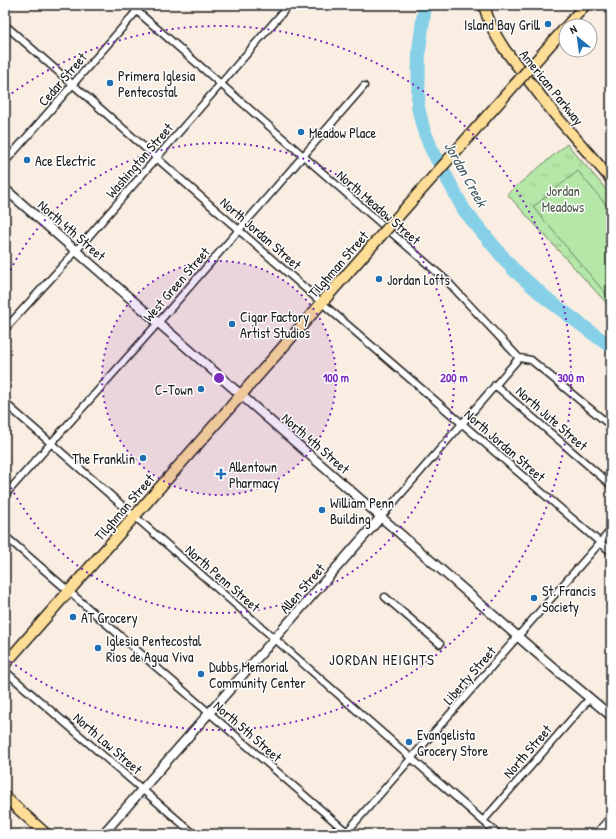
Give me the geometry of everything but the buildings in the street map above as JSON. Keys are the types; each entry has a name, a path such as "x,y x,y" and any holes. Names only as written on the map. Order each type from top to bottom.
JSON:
{"main road":[{"name":"American Parkway","path":"484,5 493,29 505,50 556,116 611,179"},
{"name":"Tilghman Street","path":"574,18 586,5"},
{"name":"Tilghman Street","path":"5,664 558,36"},
{"path":"5,797 46,834"}],"street":[{"name":"North Meadow Street","path":"130,5 447,281 519,358 531,360 611,426"},
{"name":"Cedar Street","path":"5,162 142,5"},
{"name":"Washington Street","path":"5,329 76,251 289,5"},
{"name":"North Jordan Street","path":"5,24 322,303 611,552"},
{"name":"West Green Street","path":"5,495 52,444 364,86"},
{"name":"North 4th Street","path":"5,189 611,716"},
{"name":"Allen Street","path":"103,834 519,358"},
{"name":"North Jute Street","path":"496,385 611,485"},
{"name":"North Penn Street","path":"5,403 498,834"},
{"name":"Liberty Street","path":"347,833 611,530"},
{"name":"North 5th Street","path":"5,536 347,833"},
{"path":"385,597 440,644"},
{"name":"North Law Street","path":"5,671 194,834"},
{"name":"North Street","path":"483,821 590,698"},
{"path":"597,834 611,818"}],"green space":[{"name":"Jordan Meadows","path":"567,144 611,195 611,308 507,194"},
{"path":"578,171 611,211 611,300 533,207"}],"waterway":[{"name":"Jordan Creek","path":"425,5 419,50 418,107 423,128 431,148 464,210 512,268 547,299 611,347"}],"place":[{"name":"Island Bay Grill","path":"548,24"},
{"name":"Primera Iglesia Pentecostal","path":"110,83"},
{"name":"Meadow Place","path":"301,132"},
{"name":"Ace Electric","path":"27,160"},
{"name":"Jordan Lofts","path":"379,279"},
{"name":"Cigar Factory Artist Studios","path":"232,324"},
{"name":"C-Town","path":"201,389"},
{"name":"The Franklin","path":"143,458"},
{"name":"Allentown Pharmacy","path":"221,474"},
{"name":"William Penn Building","path":"322,510"},
{"name":"St. Francis Society","path":"534,598"},
{"name":"AT Grocery","path":"73,617"},
{"name":"Iglesia Pentecostal Rios de Agua Viva","path":"98,648"},
{"name":"Dubbs Memorial Community Center","path":"201,674"},
{"name":"Evangelista Grocery Store","path":"409,742"}],"district":[{"name":"JORDAN HEIGHTS","path":"382,659"}]}
